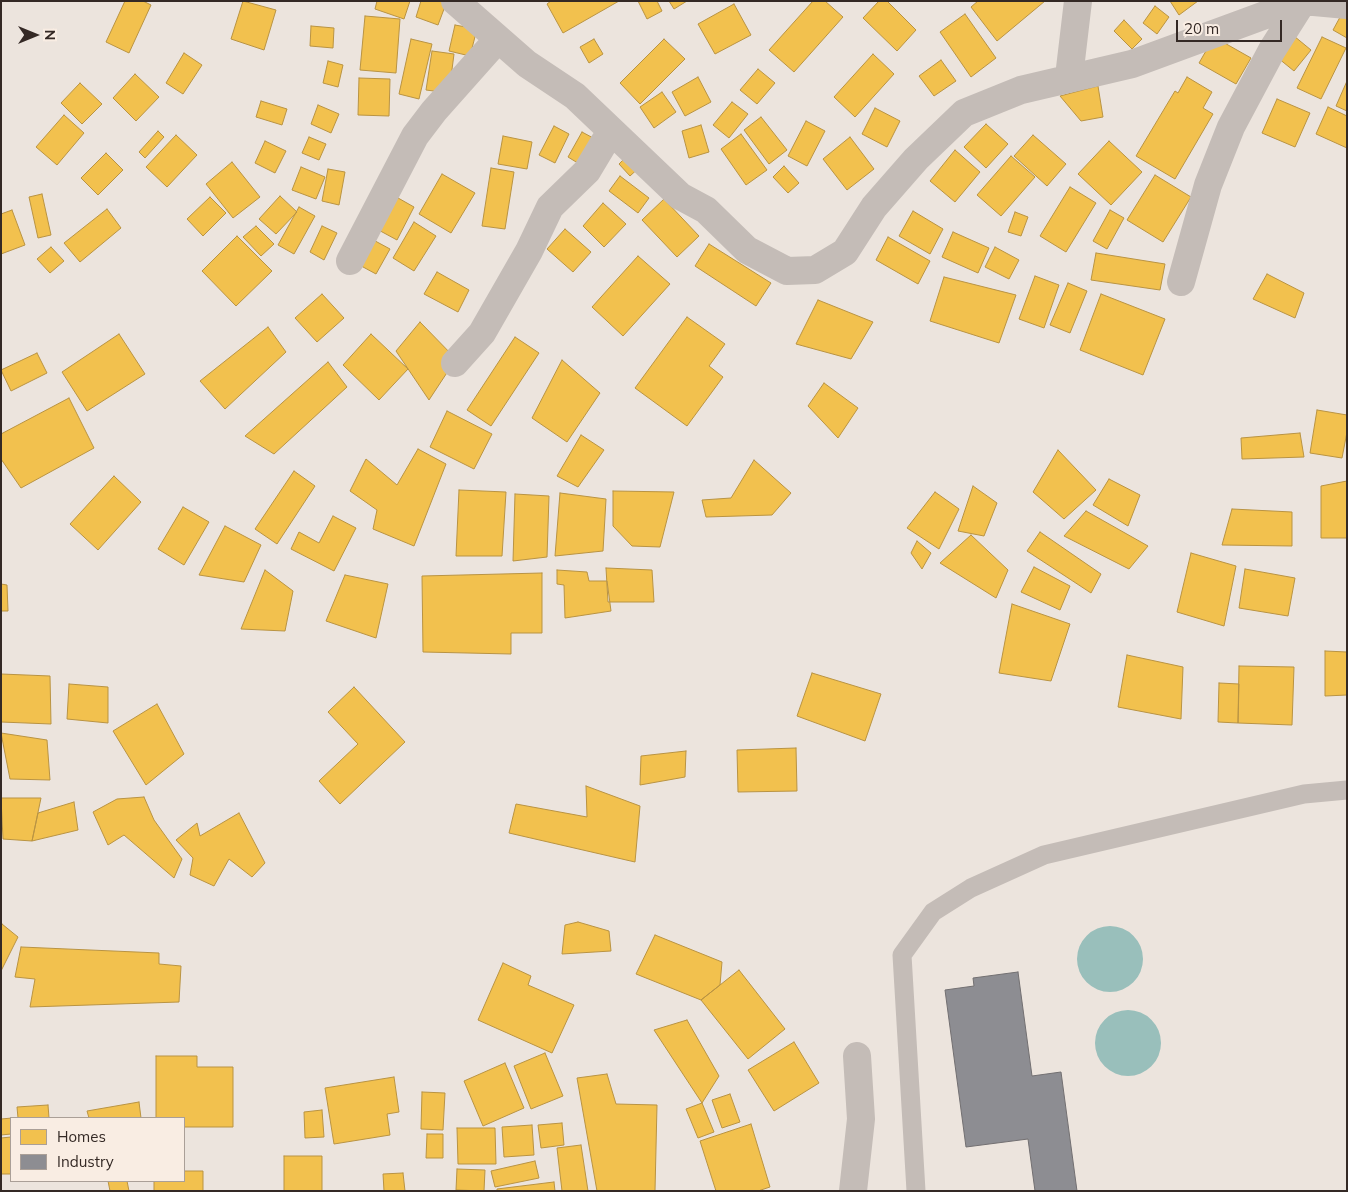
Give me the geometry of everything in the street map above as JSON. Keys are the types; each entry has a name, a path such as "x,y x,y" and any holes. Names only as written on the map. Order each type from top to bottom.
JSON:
{"street":[{"path":"455,1 527,64 575,96 680,196 706,210 747,250 787,271 815,270 845,252 874,207 916,159 964,113 1021,90 1069,77 1132,64 1302,2 1347,5"},
{"path":"1069,77 1078,1"},
{"path":"1181,282 1208,185 1231,127 1272,50 1302,2"},
{"path":"350,261 415,136 434,111 498,40"},
{"path":"455,363 482,333 530,251 550,207 587,171 611,131"},
{"path":"853,1191 862,1119 857,1056"}],"lane":[{"path":"916,1191 902,955 933,912 971,888 1044,855 1304,794 1347,790"}],"water":[{"path":"1110,926 1123,929 1133,936 1140,946 1143,959 1140,972 1133,982 1123,989 1110,992 1097,989 1087,982 1080,972 1077,959 1080,946 1087,936 1097,929"},
{"path":"1128,1010 1141,1013 1151,1020 1158,1030 1161,1043 1158,1056 1151,1066 1141,1073 1128,1076 1115,1073 1105,1066 1098,1056 1095,1043 1098,1030 1105,1020 1115,1013"}],"building: Homes":[{"path":"125,1 143,1 151,5 129,53 106,42"},
{"path":"243,1 276,10 264,50 231,39"},
{"path":"377,1 410,1 404,19 375,9"},
{"path":"421,1 447,1 438,25 416,17"},
{"path":"551,1 619,1 563,33 547,4"},
{"path":"638,1 657,1 662,11 647,19"},
{"path":"669,1 687,1 674,9"},
{"path":"813,1 825,1 843,17 794,72 769,50"},
{"path":"879,1 887,1 916,30 897,51 863,18"},
{"path":"978,1 1045,1 997,41 971,7"},
{"path":"1170,1 1198,1 1179,15"},
{"path":"734,4 751,35 715,54 698,24"},
{"path":"1155,6 1169,17 1157,34 1143,23"},
{"path":"1345,8 1347,9 1347,38 1333,30"},
{"path":"965,14 996,58 971,77 940,32"},
{"path":"365,16 400,19 396,73 360,70"},
{"path":"1124,20 1142,39 1132,49 1114,31"},
{"path":"455,25 477,29 470,56 449,51"},
{"path":"311,26 334,28 333,48 310,46"},
{"path":"1294,36 1311,50 1294,71 1278,58"},
{"path":"1214,37 1251,58 1236,84 1199,63"},
{"path":"1322,37 1346,48 1321,99 1297,88"},
{"path":"411,39 432,44 419,99 399,94"},
{"path":"594,39 603,54 589,63 580,47"},
{"path":"664,39 685,59 640,104 620,83"},
{"path":"432,51 454,54 449,93 426,90"},
{"path":"184,53 202,65 183,94 166,83"},
{"path":"873,54 894,74 855,117 834,97"},
{"path":"941,60 956,81 934,96 919,76"},
{"path":"328,61 343,65 338,87 323,83"},
{"path":"758,69 775,83 757,104 740,90"},
{"path":"135,74 159,97 136,121 113,98"},
{"path":"698,77 711,102 685,116 672,92"},
{"path":"1187,77 1212,92 1203,108 1213,114 1175,179 1136,156 1175,91 1178,93"},
{"path":"359,78 390,79 389,116 358,115"},
{"path":"1347,81 1347,111 1336,106"},
{"path":"80,83 102,104 82,124 61,103"},
{"path":"1098,86 1103,117 1081,121 1060,96"},
{"path":"662,92 676,112 654,128 640,107"},
{"path":"1277,99 1310,113 1295,147 1262,133"},
{"path":"261,101 287,109 282,125 256,117"},
{"path":"732,102 748,114 729,138 713,125"},
{"path":"318,105 339,114 331,133 311,124"},
{"path":"1328,107 1347,116 1347,148 1316,134"},
{"path":"875,108 900,121 887,147 862,134"},
{"path":"64,115 84,133 57,165 36,147"},
{"path":"761,117 787,150 769,164 744,130"},
{"path":"806,121 825,131 807,166 788,156"},
{"path":"986,124 1008,144 986,168 964,147"},
{"path":"701,125 709,152 689,158 682,131"},
{"path":"554,126 569,134 555,163 539,155"},
{"path":"158,131 164,137 145,158 139,152"},
{"path":"582,132 595,139 581,165 568,157"},
{"path":"741,134 767,170 746,185 721,149"},
{"path":"176,135 197,155 167,187 146,167"},
{"path":"1033,135 1066,164 1047,186 1014,156"},
{"path":"503,136 532,142 527,169 498,164"},
{"path":"309,137 326,144 319,160 302,153"},
{"path":"850,137 874,169 847,190 823,159"},
{"path":"265,141 286,151 275,173 255,163"},
{"path":"1109,141 1142,172 1111,205 1078,174"},
{"path":"955,150 980,172 955,202 930,181"},
{"path":"106,153 123,170 98,195 81,178"},
{"path":"630,153 642,165 630,176 619,164"},
{"path":"1011,156 1035,177 1001,216 977,195"},
{"path":"232,162 260,197 233,218 206,184"},
{"path":"784,166 799,183 788,193 773,177"},
{"path":"301,167 325,177 316,199 292,190"},
{"path":"491,168 514,172 505,229 482,226"},
{"path":"328,169 345,172 339,205 322,201"},
{"path":"442,174 475,193 451,233 419,214"},
{"path":"1155,175 1191,197 1163,242 1127,220"},
{"path":"620,176 649,198 638,213 609,191"},
{"path":"1070,187 1096,203 1066,252 1040,236"},
{"path":"42,194 51,235 38,238 29,197"},
{"path":"391,194 414,207 397,240 373,227"},
{"path":"280,196 297,212 276,234 259,219"},
{"path":"210,197 226,213 203,236 187,219"},
{"path":"664,199 699,236 677,257 642,220"},
{"path":"603,203 626,224 604,247 583,226"},
{"path":"299,207 315,216 294,254 278,245"},
{"path":"107,209 121,228 80,262 64,243"},
{"path":"12,210 25,245 1,254 1,214"},
{"path":"1110,210 1124,218 1107,249 1093,241"},
{"path":"913,211 943,229 930,254 899,236"},
{"path":"1015,212 1028,217 1021,236 1008,232"},
{"path":"414,222 436,236 414,271 393,258"},
{"path":"256,226 274,244 261,256 243,237"},
{"path":"322,226 337,233 324,260 310,252"},
{"path":"565,229 591,252 573,272 547,249"},
{"path":"953,232 989,248 978,273 942,257"},
{"path":"237,236 272,271 236,306 202,271"},
{"path":"366,236 390,249 376,274 352,261"},
{"path":"888,237 930,261 918,284 876,260"},
{"path":"709,244 771,283 756,306 695,266"},
{"path":"51,247 64,261 50,273 37,259"},
{"path":"995,247 1019,260 1009,279 985,267"},
{"path":"1096,253 1165,264 1160,290 1091,280"},
{"path":"638,256 670,284 623,336 592,307"},
{"path":"437,272 469,290 458,312 424,294"},
{"path":"1267,274 1304,293 1295,318 1253,299"},
{"path":"1035,276 1059,285 1044,328 1019,319"},
{"path":"944,277 1016,295 999,343 930,321"},
{"path":"1068,283 1087,291 1070,333 1050,325"},
{"path":"322,294 344,318 317,342 295,318"},
{"path":"1101,294 1165,319 1143,375 1080,350"},
{"path":"818,300 873,322 851,359 796,344"},
{"path":"687,317 725,344 709,366 723,377 687,426 635,388"},
{"path":"420,322 456,359 429,400 396,351"},
{"path":"268,327 286,352 225,409 200,381"},
{"path":"119,334 145,374 87,411 62,372"},
{"path":"371,334 408,369 379,400 343,365"},
{"path":"515,337 539,353 491,426 467,410"},
{"path":"37,353 47,373 11,391 1,370"},
{"path":"562,360 600,393 567,442 532,418"},
{"path":"328,362 347,387 274,454 245,436"},
{"path":"824,383 858,408 838,438 808,406"},
{"path":"69,398 94,448 21,488 1,459 1,434"},
{"path":"1317,410 1347,415 1347,432 1342,458 1310,453"},
{"path":"447,411 492,434 474,469 430,447"},
{"path":"1300,433 1304,457 1242,459 1241,438"},
{"path":"581,435 604,450 578,487 557,476"},
{"path":"418,449 446,464 414,546 373,529 377,510 350,491 366,459 397,485"},
{"path":"1058,450 1096,490 1064,519 1033,492"},
{"path":"754,460 791,493 772,515 706,517 702,500 731,498"},
{"path":"294,471 315,486 277,544 255,529"},
{"path":"114,476 141,502 98,550 70,524"},
{"path":"1109,479 1140,495 1128,526 1093,505"},
{"path":"1347,481 1347,538 1321,538 1321,486"},
{"path":"973,486 997,503 984,536 958,531"},
{"path":"459,490 506,492 502,556 456,556"},
{"path":"613,491 674,492 660,547 632,546 613,526"},
{"path":"935,492 959,509 939,549 907,528"},
{"path":"560,493 606,499 603,551 555,556"},
{"path":"515,494 549,496 547,557 513,561"},
{"path":"183,507 209,522 184,565 158,549"},
{"path":"1232,509 1292,512 1292,546 1222,545"},
{"path":"1086,511 1148,546 1129,569 1064,536"},
{"path":"333,516 356,528 334,571 291,549 299,532 319,543"},
{"path":"225,526 261,545 244,582 199,575"},
{"path":"1040,532 1101,574 1091,593 1027,551"},
{"path":"971,535 1008,570 996,598 940,563"},
{"path":"917,541 931,553 922,569 911,553"},
{"path":"1191,553 1236,566 1224,626 1177,612"},
{"path":"1034,567 1070,586 1060,610 1021,592"},
{"path":"606,568 652,570 654,602 608,602"},
{"path":"1245,569 1295,578 1288,616 1239,608"},
{"path":"265,570 293,591 285,631 241,629"},
{"path":"557,570 587,572 589,581 607,581 611,611 565,618 564,585 557,584"},
{"path":"542,573 542,633 511,633 511,654 423,652 422,576"},
{"path":"345,575 388,584 376,638 326,621"},
{"path":"1,584 7,585 8,611 1,611"},
{"path":"1012,604 1070,624 1051,681 999,673"},
{"path":"1325,651 1347,652 1347,695 1325,696"},
{"path":"1127,655 1183,667 1181,719 1118,707"},
{"path":"1239,666 1294,667 1292,725 1238,723"},
{"path":"812,673 881,694 865,741 797,716"},
{"path":"1,674 50,676 51,724 1,722"},
{"path":"1219,683 1239,684 1238,723 1218,722"},
{"path":"69,684 108,687 108,723 67,719"},
{"path":"354,687 405,742 340,804 319,781 358,744 328,712"},
{"path":"157,704 184,754 146,785 113,731"},
{"path":"1,733 47,740 50,780 10,779"},
{"path":"796,748 797,791 738,792 737,750"},
{"path":"686,751 685,777 640,785 641,756"},
{"path":"586,786 640,806 635,862 509,833 516,804 587,817"},
{"path":"144,797 154,820 182,859 174,878 124,835 108,845 93,812 117,799"},
{"path":"1,798 41,798 32,841 3,839"},
{"path":"74,802 78,830 32,841 38,813"},
{"path":"239,813 265,863 252,877 229,859 214,886 190,875 193,858 176,840 197,823 200,836"},
{"path":"578,922 609,931 611,951 562,954 565,925"},
{"path":"2,924 18,937 1,971 1,926"},
{"path":"655,935 722,962 720,985 701,1000 636,974"},
{"path":"21,947 159,953 159,964 181,966 179,1002 30,1007 35,979 15,977"},
{"path":"503,963 531,976 528,985 574,1005 552,1053 478,1020"},
{"path":"739,970 785,1029 748,1059 701,1000"},
{"path":"687,1020 719,1076 702,1103 654,1030"},
{"path":"794,1042 819,1083 774,1111 748,1070"},
{"path":"545,1053 563,1096 531,1109 514,1066"},
{"path":"156,1056 197,1056 197,1067 233,1067 233,1127 185,1127 185,1117 156,1117"},
{"path":"505,1063 524,1108 483,1126 464,1081"},
{"path":"607,1074 616,1104 657,1105 655,1191 597,1191 577,1078"},
{"path":"394,1077 399,1112 387,1114 390,1135 334,1144 325,1088"},
{"path":"422,1092 445,1093 443,1130 421,1129"},
{"path":"730,1094 740,1122 722,1128 712,1100"},
{"path":"139,1102 141,1117 89,1117 87,1111"},
{"path":"702,1103 714,1132 698,1138 686,1109"},
{"path":"48,1105 49,1117 18,1117 17,1107"},
{"path":"322,1110 324,1137 305,1138 304,1112"},
{"path":"10,1118 10,1134 1,1135 1,1119"},
{"path":"562,1123 564,1145 541,1148 538,1125"},
{"path":"751,1124 770,1187 758,1191 716,1191 700,1141"},
{"path":"532,1125 534,1155 504,1157 502,1127"},
{"path":"457,1128 495,1128 496,1164 458,1164"},
{"path":"427,1134 443,1134 443,1158 426,1158"},
{"path":"10,1137 10,1174 1,1174 1,1138"},
{"path":"581,1145 588,1191 562,1191 557,1148"},
{"path":"284,1156 322,1156 322,1191 284,1191"},
{"path":"535,1161 539,1178 495,1187 491,1171"},
{"path":"457,1169 485,1170 484,1191 456,1190"},
{"path":"185,1171 203,1171 203,1191 154,1191 154,1182 185,1182"},
{"path":"403,1173 405,1191 384,1191 383,1174"},
{"path":"108,1182 127,1182 129,1191 110,1191"},
{"path":"554,1182 555,1191 497,1191 497,1189"}],"building: Industry":[{"path":"1018,972 1032,1076 1061,1072 1077,1191 1035,1191 1028,1139 966,1147 945,990 974,986 973,978"}]}
